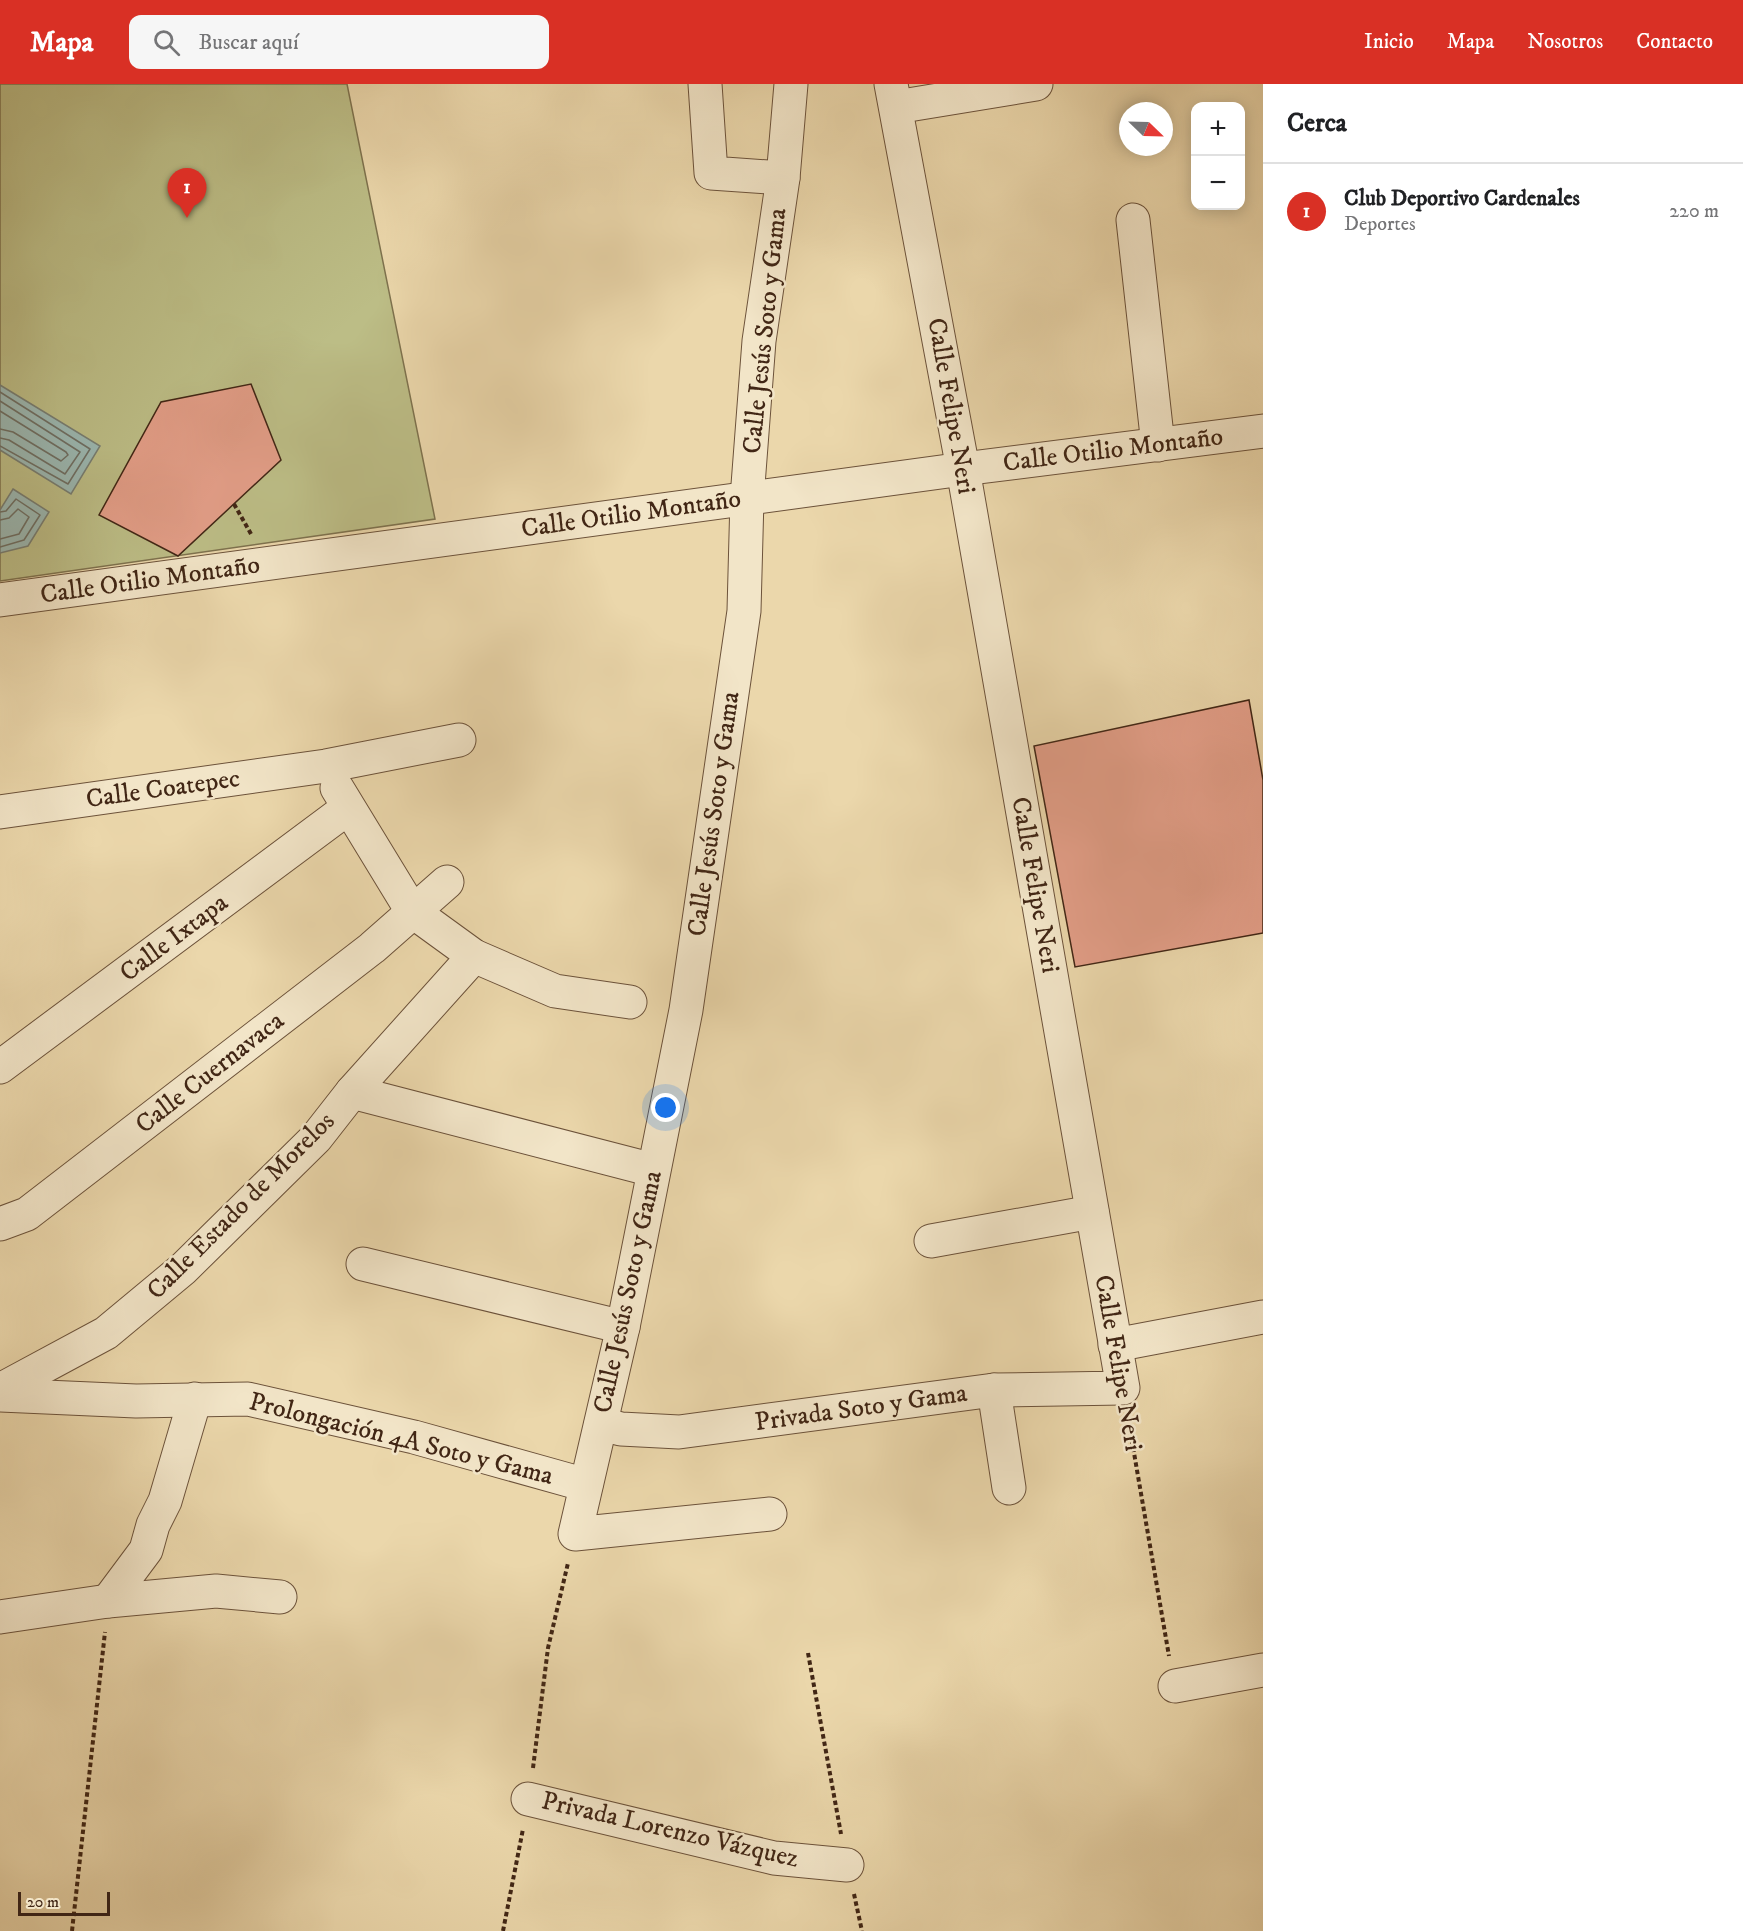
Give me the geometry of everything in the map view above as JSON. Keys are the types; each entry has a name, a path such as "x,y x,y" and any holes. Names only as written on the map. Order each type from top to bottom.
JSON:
{"street":[{"path":"705,84 711,173 783,178"},
{"name":"Calle Jesús Soto y Gama","path":"575,1534 623,1327 686,1010 744,611 747,498 759,341 783,178 791,84"},
{"path":"893,96 1036,84"},
{"name":"Calle Felipe Neri","path":"893,96 963,469 1123,1388"},
{"path":"1132,220 1158,445"},
{"name":"Calle Otilio Montaño","path":"0,600 963,469 1263,431"},
{"name":"Calle Coatepec","path":"0,812 326,766 459,740"},
{"path":"326,766 348,807 412,911 474,956 555,991 630,1002"},
{"name":"Calle Ixtapa","path":"0,1068 348,807"},
{"name":"Calle Cuernavaca","path":"0,1224 27,1214 372,948 447,882"},
{"name":"Calle Estado de Morelos","path":"0,1390 106,1333 147,1301 316,1138 352,1092 474,956"},
{"path":"352,1092 653,1170"},
{"path":"931,1241 1092,1212"},
{"path":"363,1264 623,1327"},
{"path":"1115,1345 1263,1317"},
{"name":"Privada Soto y Gama","path":"601,1424 621,1429 679,1432 994,1390 1123,1388"},
{"path":"994,1390 1009,1488"},
{"name":"Prolongación 4A Soto y Gama","path":"0,1395 136,1401 248,1399 414,1437 586,1485"},
{"path":"108,1601 146,1550 153,1525 165,1501 195,1399"},
{"path":"575,1534 770,1514"},
{"path":"0,1617 108,1601 216,1592 280,1597"},
{"path":"1175,1686 1263,1670"},
{"name":"Privada Lorenzo Vázquez","path":"528,1799 774,1858 847,1865"}],"path":[{"name":"Calle Felipe Neri","path":"1123,1388 1175,1686"},
{"path":"546,1683 548,1648 575,1534"},
{"path":"72,1931 108,1601"},
{"path":"808,1653 847,1865 862,1931"}],"green space":[{"path":"0,84 347,84 435,519 0,581"}],"water":[{"path":"0,385 100,446 71,494 0,450"},
{"path":"13,489 49,512 28,546 0,553 0,510"}],"building":[{"path":"251,384 281,460 178,556 99,515 161,402"},
{"path":"1249,700 1263,780 1263,933 1075,967 1034,746"}],"place":[{"name":"Club Deportivo Cardenales","path":"187,218"}]}
